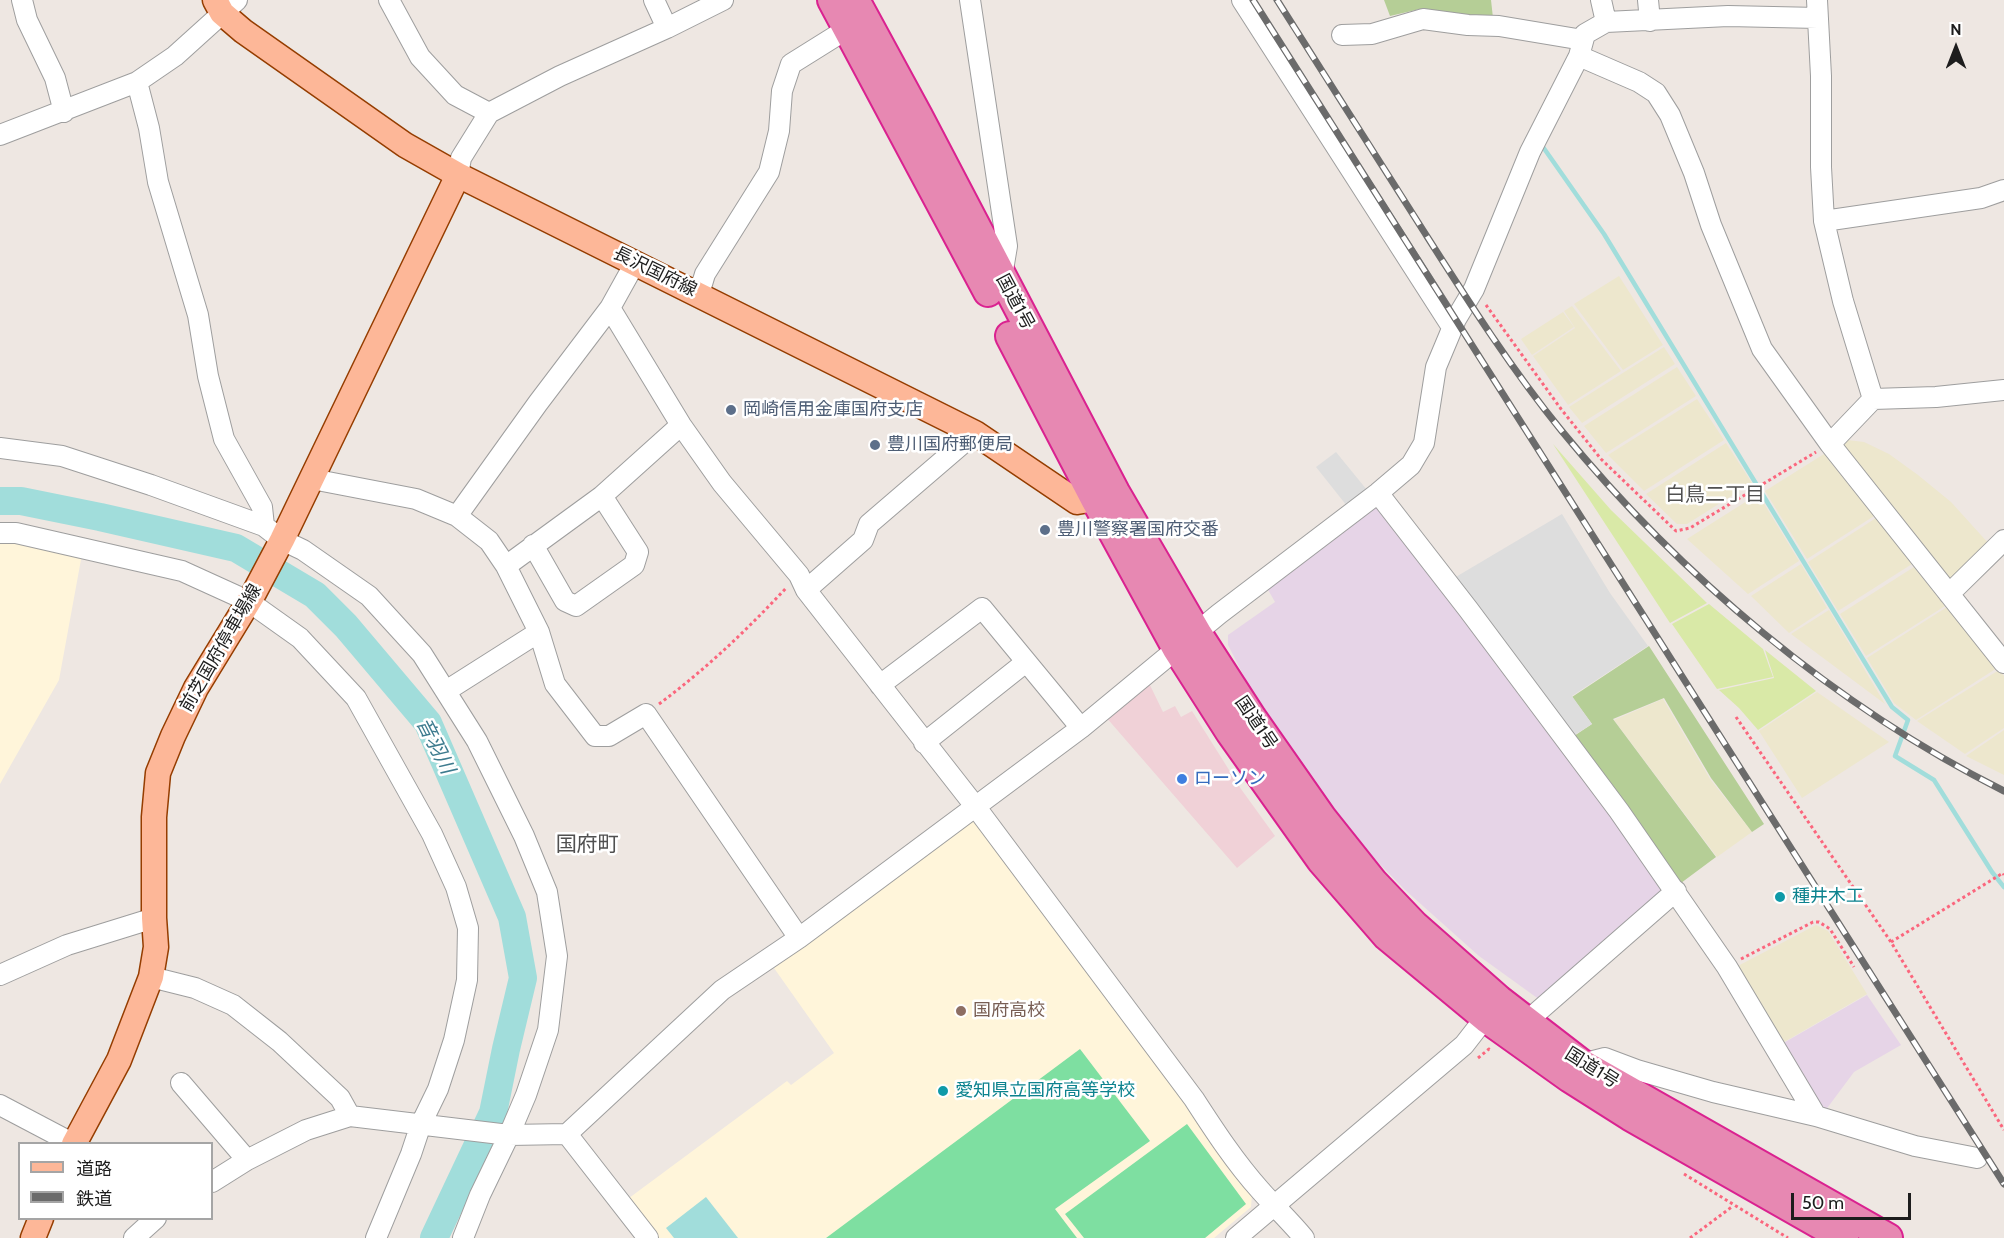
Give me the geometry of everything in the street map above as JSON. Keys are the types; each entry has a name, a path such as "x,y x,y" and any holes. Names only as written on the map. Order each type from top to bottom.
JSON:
{"highway":[{"name":"国道1号","path":"832,0 914,153 1187,641 1252,718 1322,818 1372,882 1492,1009 1570,1078 1630,1116 1844,1238"},
{"name":"国道1号","path":"855,0 1002,276 1105,496"},
{"name":"国道1号","path":"1492,1009 1526,1022 1582,1064 1888,1238"}],"main road":[{"name":"長沢国府線","path":"225,4 243,32 405,145 458,175 975,433 1077,502 1105,496"},
{"name":"前芝国府停車場線","path":"75,1142 119,1060 151,977 156,948 154,817 158,773 196,688 251,597 273,533 312,479 458,175"},
{"path":"33,1238 40,1220"}],"street":[{"path":"22,0 27,20 55,78 64,112"},
{"path":"389,0 420,57 455,95 489,114"},
{"path":"654,0 667,28"},
{"path":"458,175 461,158 489,114 560,76 723,0"},
{"path":"970,0 1007,246 1002,276"},
{"path":"1242,0 1452,327"},
{"path":"1601,0 1606,22"},
{"path":"1648,0 1650,21"},
{"path":"0,135 137,82 175,56 225,4"},
{"path":"213,1181 247,1160 306,1130 350,1116 505,1134 567,1134 722,990 799,938 1081,728 1219,614 1378,493 1411,465 1424,443 1436,367 1452,327 1474,289 1530,152 1581,48 1585,34 1606,22 1650,21 1733,8 1817,9 1824,221 1843,301 1873,399"},
{"path":"1342,35 1372,34 1423,19 1468,25 1499,26 1581,48 1656,93 1670,115 1694,173 1711,225 1762,349 1830,444 2004,663"},
{"path":"699,294 705,274 769,172 779,131 782,91 791,64 847,29"},
{"path":"137,82 149,128 158,182 198,315 208,376 224,439 262,507 273,533"},
{"path":"1824,221 1981,198 2004,190"},
{"path":"457,516 609,308 635,263"},
{"path":"609,308 681,425 722,483 803,583 924,743 975,806 1260,1190 1304,1238"},
{"path":"1830,444 1873,399 1936,397 2004,390"},
{"path":"506,566 602,496 681,425"},
{"path":"803,583 863,540 869,524 975,433"},
{"path":"0,448 62,456 151,484 273,533 303,550 369,596 423,654 477,741 525,836 547,892 557,956 548,1030 526,1095 505,1134 464,1238"},
{"path":"312,479 416,499 457,516 489,541 506,566 538,632 555,684 595,736 609,736 646,714 799,938"},
{"path":"1378,493 1585,765 1676,891 1727,967 1816,1116"},
{"path":"533,545 566,601 576,606 615,579 634,565 638,552 602,496"},
{"path":"0,533 16,533 88,548 182,571 251,597 300,638 356,698 432,834 456,887 468,928 467,980 454,1040 438,1089 425,1125 376,1238"},
{"path":"1948,594 2004,540"},
{"path":"880,685 982,608 1081,728"},
{"path":"446,691 538,632"},
{"path":"924,743 1026,662"},
{"path":"1526,1022 1676,891"},
{"path":"0,975 67,945 154,918"},
{"path":"151,977 195,988 233,1005 279,1041 340,1098 350,1116"},
{"path":"1236,1238 1464,1045 1492,1009"},
{"path":"1582,1064 1605,1058 1637,1070 1713,1092 1816,1116 1915,1146 1977,1158"},
{"path":"181,1083 247,1160"},
{"path":"0,1106 72,1142"},
{"path":"567,1134 648,1238"},
{"path":"134,1238 154,1220"}],"path":[{"path":"1474,289 1561,409 1601,459 1676,531 1690,528 1830,444"},
{"path":"646,714 689,681 803,583"},
{"path":"1736,717 1891,942 2004,1130"},
{"path":"1891,942 2003,873 2004,875"},
{"path":"1727,967 1813,922 1819,922 1830,929 1854,967"},
{"path":"1471,1063 1489,1049 1498,1056"},
{"path":"1684,1174 1788,1238"},
{"path":"1690,1238 1733,1206"}],"shaded area":[{"path":"1619,276 1663,345 1623,370 1574,304"},
{"path":"1572,306 1621,371 1568,405 1533,356 1575,328 1564,311"},
{"path":"1563,312 1574,327 1532,355 1521,339"},
{"path":"1664,347 1675,364 1582,423 1569,407"},
{"path":"1677,367 1696,396 1606,453 1584,426"},
{"path":"1697,399 1724,440 1644,491 1608,455"},
{"path":"1847,440 1864,442 1889,454 1918,475 1951,502 1990,545 1951,584 1838,446"},
{"path":"1726,443 1752,483 1687,524 1677,524 1646,494"},
{"path":"1336,452 1367,490 1347,506 1316,467"},
{"path":"1824,454 1874,516 1807,559 1765,491"},
{"path":"1758,494 1799,561 1748,594 1687,539"},
{"path":"1378,504 1669,888 1540,1000 1479,956 1404,889 1371,855 1331,808 1284,740 1253,694 1228,645 1228,635 1275,602 1267,588"},
{"path":"1562,514 1610,593 1648,646 1572,696 1592,724 1570,738 1449,581"},
{"path":"1876,518 1912,564 1838,611 1808,562"},
{"path":"0,539 82,554 59,680 0,784"},
{"path":"1801,564 1827,608 1789,633 1751,596"},
{"path":"1914,567 1945,606 1866,656 1840,614"},
{"path":"1947,607 1997,668 1916,720 1894,703 1867,658"},
{"path":"1829,610 1885,704 1791,634"},
{"path":"1999,670 2004,676 2004,728 1965,754 1917,721"},
{"path":"1148,681 1163,712 1175,706 1181,717 1192,711 1241,789 1275,836 1237,868 1105,716"},
{"path":"1817,692 1889,742 1802,798 1759,731"},
{"path":"1663,699 1710,779 1752,832 1717,857 1614,720"},
{"path":"2004,730 2004,775 1966,756"},
{"name":"国府高校","path":"974,817 1252,1194 1251,1207 1214,1238 654,1238 625,1201 787,1081 791,1085 834,1053 774,968"},
{"path":"1816,925 1828,931 1867,994 1779,1045 1734,968"},
{"path":"1867,995 1901,1045 1854,1072 1825,1111 1780,1045"}],"green space":[{"path":"1384,0 1491,0 1493,18 1420,9 1390,16"},
{"path":"1553,444 1611,510 1707,603 1670,623"},
{"path":"1709,604 1763,649 1773,677 1717,689 1672,624"},
{"path":"1649,646 1764,824 1752,832 1711,778 1664,698 1613,719 1716,857 1681,883 1571,738 1592,724 1572,697"},
{"path":"1765,650 1816,691 1758,730 1719,690 1774,678"},
{"path":"1080,1049 1150,1141 1055,1209 1077,1238 826,1238"},
{"path":"1187,1124 1246,1204 1205,1238 1084,1238 1065,1214"}],"water":[{"path":"706,1197 738,1238 674,1238 666,1228"}],"waterway":[{"path":"1543,147 1604,234 1892,707 1908,720 1895,756 1934,780 1992,872 2004,887"},
{"name":"音羽川","path":"0,501 21,501 236,548 315,595 346,626 428,723 512,917 523,978 493,1113 434,1238"}],"railway":[{"path":"1253,0 2004,1184"},
{"path":"1277,0 1488,330 1542,406 1607,484 1709,586 1821,678 1880,719 1941,757 2004,791"}],"place":[{"name":"岡崎信用金庫国府支店","path":"731,410"},
{"name":"豊川国府郵便局","path":"875,445"},
{"name":"豊川警察署国府交番","path":"1045,530"},
{"name":"ローソン","path":"1182,779"},
{"name":"種井木工","path":"1780,897"},
{"name":"国府高校","path":"961,1011"},
{"name":"愛知県立国府高等学校","path":"943,1091"}],"district":[{"name":"白鳥二丁目","path":"1715,495"},
{"name":"国府町","path":"587,845"}]}
